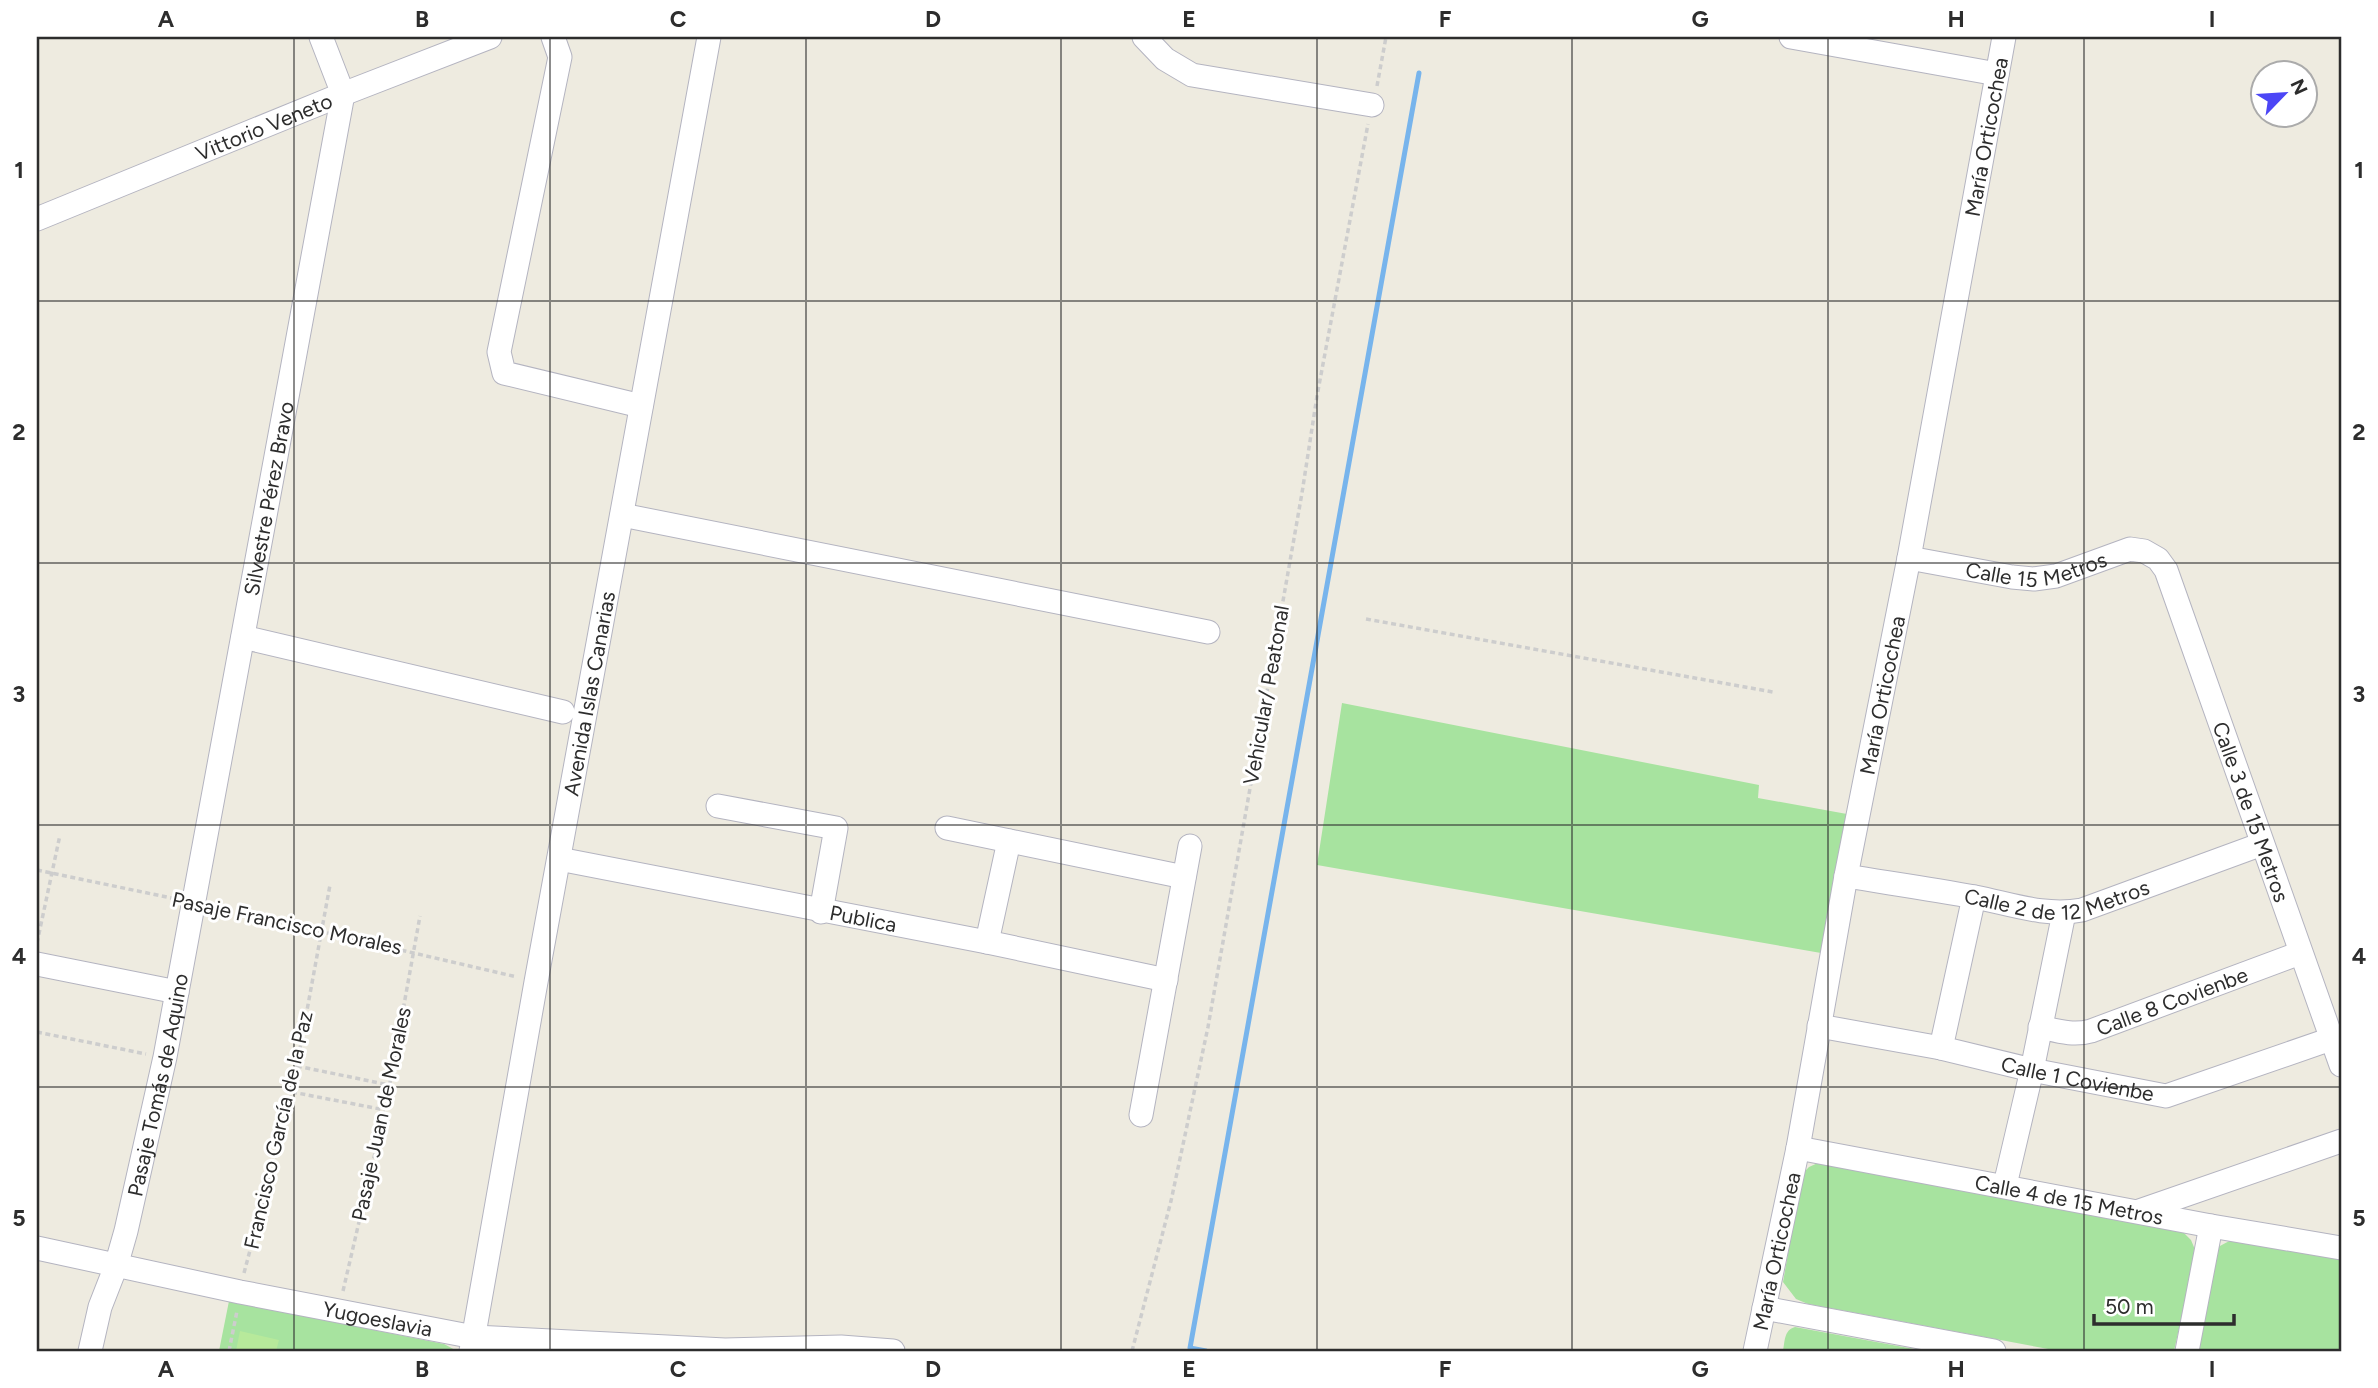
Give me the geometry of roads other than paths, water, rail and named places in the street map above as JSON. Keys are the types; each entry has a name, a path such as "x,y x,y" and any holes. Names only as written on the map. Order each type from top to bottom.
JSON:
{"street":[{"path":"321,37 343,94"},
{"name":"Vittorio Veneto","path":"37,219 490,37"},
{"path":"553,37 560,57 499,352 504,373 642,406"},
{"name":"Avenida Islas Canarias","path":"472,1344 709,37"},
{"path":"1791,37 1997,74"},
{"name":"María Orticochea","path":"1755,1351 1798,1148 1846,876 1909,558 2004,37"},
{"path":"1153,41 1165,59 1192,75 1372,105"},
{"name":"Silvestre Pérez Bravo","path":"194,902 343,94"},
{"path":"622,515 1208,632"},
{"name":"Calle 15 Metros","path":"1909,558 2034,579 2056,576 2130,549 2144,551 2158,559"},
{"name":"Calle 3 de 15 Metros","path":"2158,559 2166,570 2341,1065"},
{"path":"243,637 563,712"},
{"path":"718,806 836,828 821,912"},
{"path":"947,828 1184,877"},
{"path":"987,942 1009,841"},
{"name":"Calle 2 de 12 Metros","path":"1846,876 1974,897 2046,913 2064,913 2082,910 2262,844"},
{"path":"1141,1115 1190,846"},
{"name":"Publica","path":"559,859 821,912 987,942 1166,980"},
{"path":"1941,1048 1974,897"},
{"name":"Pasaje Tomás de Aquino","path":"116,1266 165,1057 194,902"},
{"path":"2005,1185 2064,913"},
{"name":"Calle 8 Covienbe","path":"2040,1027 2080,1034 2091,1031 2300,953"},
{"path":"37,964 177,992"},
{"name":"Calle 1 Covienbe","path":"1819,1026 1941,1048 2032,1070 2166,1096 2331,1039"},
{"path":"2138,1212 2341,1141"},
{"name":"Calle 4 de 15 Metros","path":"1798,1148 2341,1248"},
{"path":"2187,1351 2211,1226"},
{"name":"Yugoeslavia","path":"37,1248 339,1311 472,1344 725,1350 841,1347 893,1351"},
{"path":"90,1351 100,1307 116,1266"},
{"path":"1764,1308 1994,1351"}],"waterway":[{"path":"1206,1351 1190,1348 1419,73"}]}
